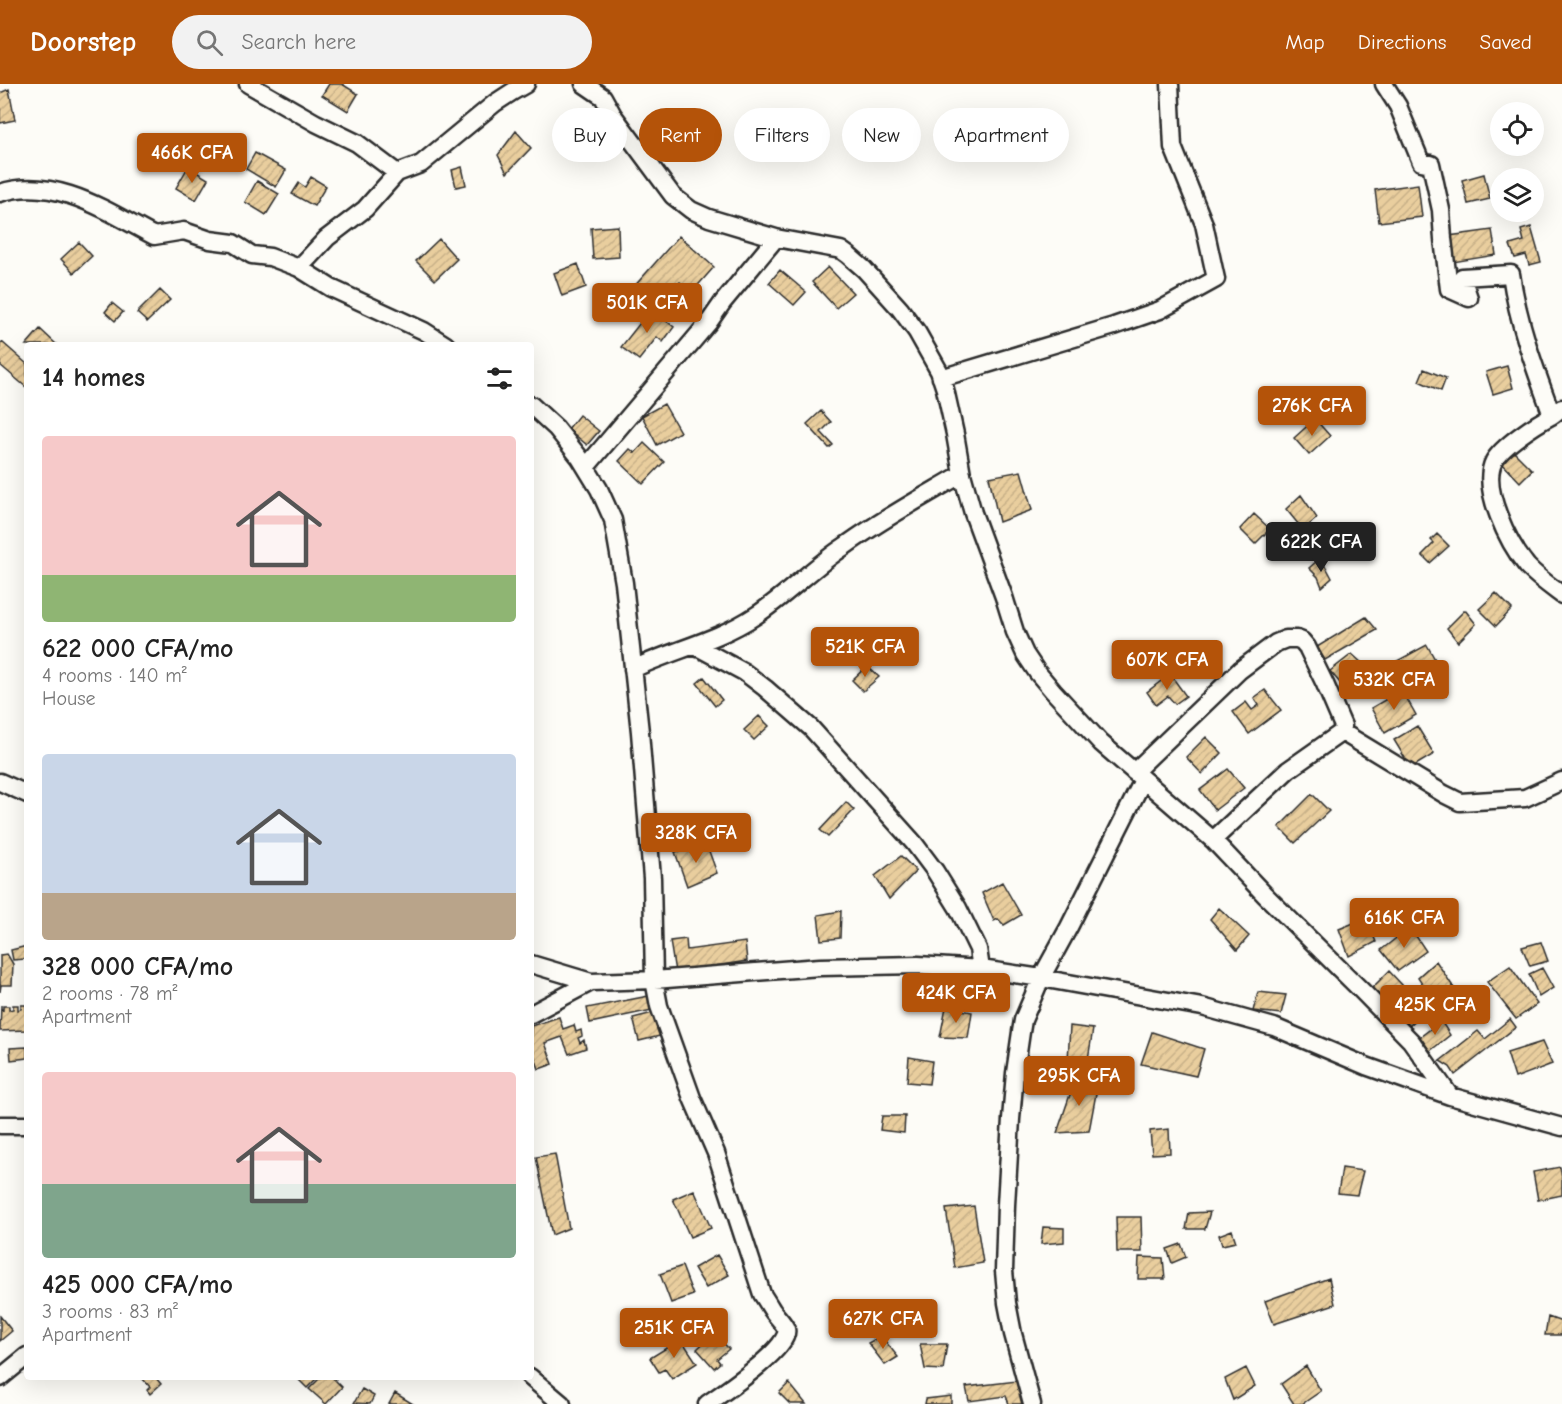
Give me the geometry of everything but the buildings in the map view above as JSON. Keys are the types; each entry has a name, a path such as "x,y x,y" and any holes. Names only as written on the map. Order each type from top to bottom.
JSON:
{"street":[{"path":"248,84 316,123 357,143 397,173"},
{"path":"299,268 327,238 365,209 397,173 420,164 495,103 526,84"},
{"path":"584,84 604,91 613,115 673,196 681,203 709,218 776,238 841,250 864,269 900,309 931,356 941,378 973,513 1024,654 1053,691 1101,742 1213,840 1411,1041 1450,1096"},
{"path":"941,378 1160,310 1216,279 1204,224 1173,147 1170,84"},
{"path":"1384,84 1398,106 1422,162 1431,164 1441,210 1449,290 1469,298 1462,277 1511,274 1526,338 1557,412 1525,432 1495,459 1490,471 1490,487 1499,516 1513,546 1528,567 1562,595"},
{"path":"0,193 13,189 30,188 62,194 80,198 104,208 154,236 184,231 210,240 233,243 252,255 270,257 299,268 331,288 424,331 441,342"},
{"path":"586,467 709,322 776,238"},
{"path":"534,408 556,428 586,467 613,520 624,583 640,732 652,878 654,980 659,1006 692,1098 716,1153 762,1294 786,1328 786,1335 780,1344 759,1366 707,1404"},
{"path":"633,669 728,631 755,616 843,547 962,474"},
{"path":"1032,1404 1012,1334 1004,1271 1015,1073 1023,1020 1139,776 1240,670 1276,643 1286,639 1302,641 1339,715 1343,726 1342,732 1296,763 1213,840"},
{"path":"692,646 744,672 773,694 811,728 914,843 958,908 978,949 981,969"},
{"path":"1342,732 1444,794 1460,801 1524,798 1562,781"},
{"path":"0,782 24,793"},
{"path":"534,965 591,982 654,980 820,967 918,965 981,969 1041,978 1202,1007 1274,1027 1366,1066 1450,1096 1562,1127"},
{"path":"534,1012 591,982"},
{"path":"0,1125 24,1125"},
{"path":"0,1378 24,1358"},
{"path":"534,1380 562,1404"}]}
